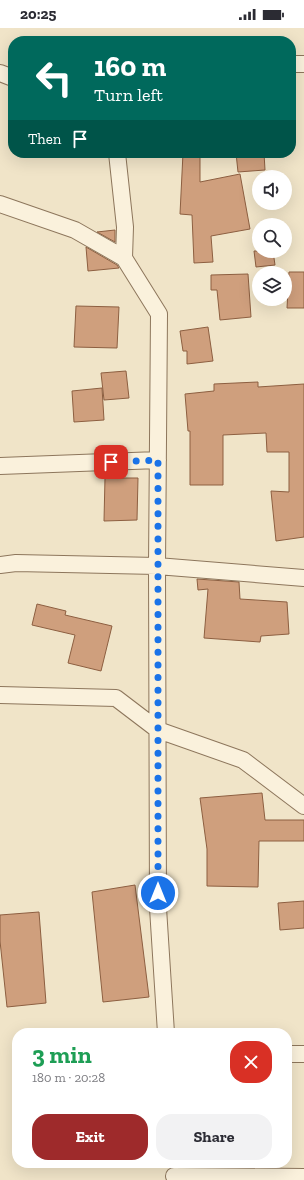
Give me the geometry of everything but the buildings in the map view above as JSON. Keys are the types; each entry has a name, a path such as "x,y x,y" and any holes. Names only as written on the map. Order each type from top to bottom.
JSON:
{"street":[{"path":"118,158 125,227 124,258"},
{"path":"1,202 75,230 124,258 159,314 157,566 158,908 166,1028"},
{"path":"0,466 158,460"},
{"path":"0,565 16,563 157,566 304,578"},
{"path":"0,695 116,698 158,730 243,760 304,806"},
{"path":"292,1054 304,1054"},
{"path":"174,1173 304,1177"}],"route":[{"path":"111,462 158,460 158,893"}]}
